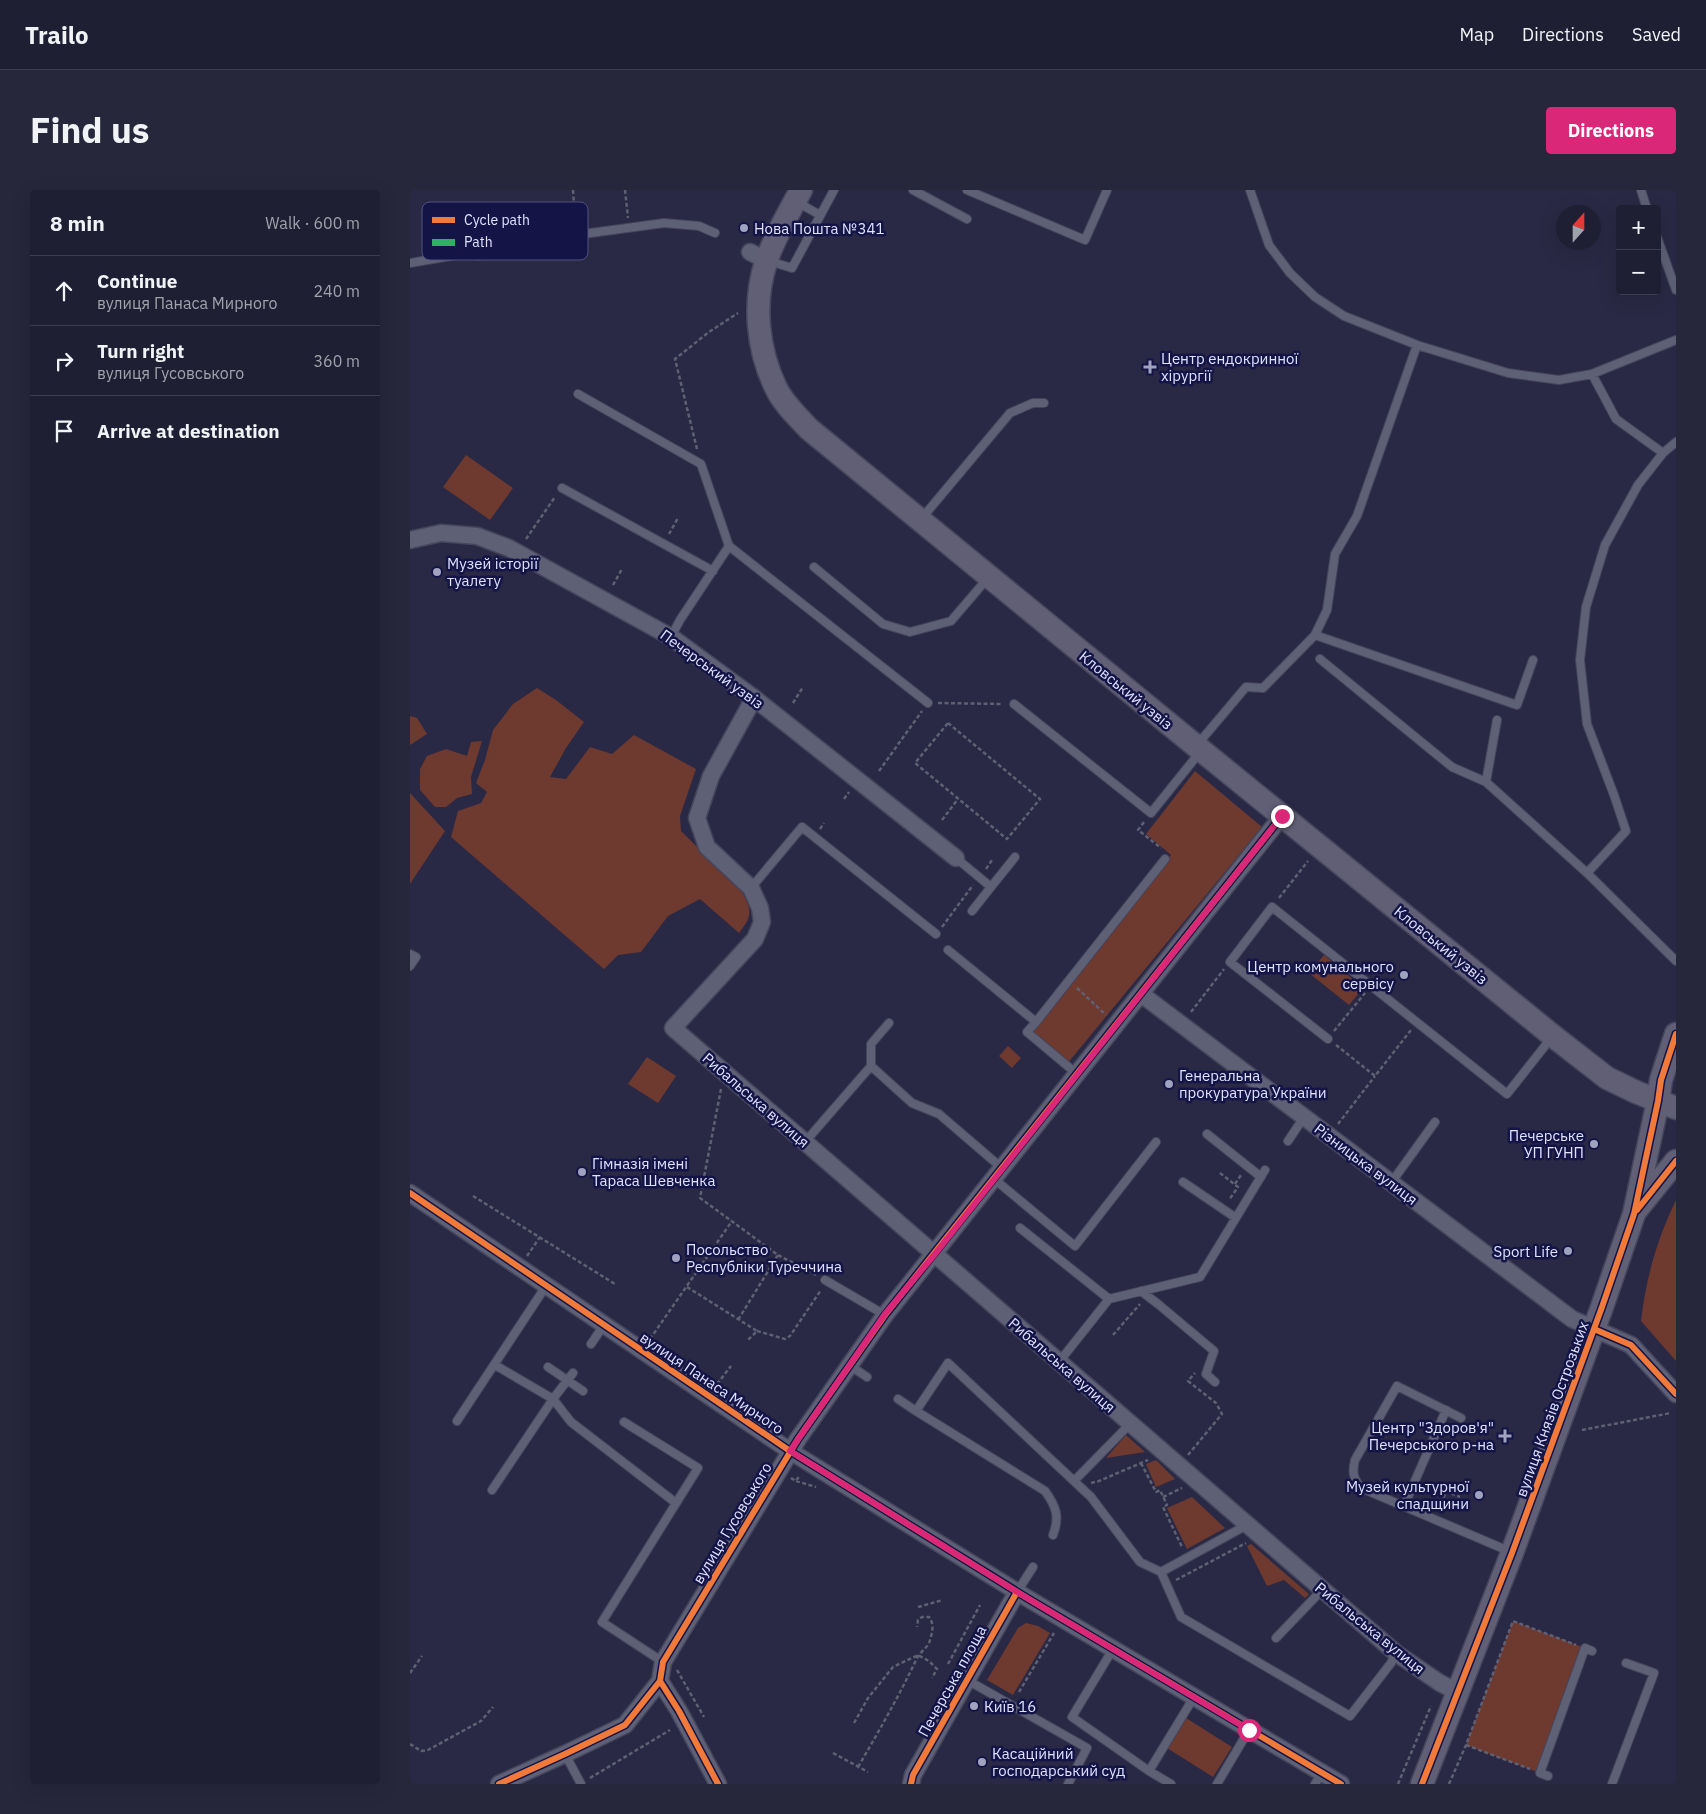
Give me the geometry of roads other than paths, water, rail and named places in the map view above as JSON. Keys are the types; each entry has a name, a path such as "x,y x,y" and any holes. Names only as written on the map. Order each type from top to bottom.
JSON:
{"street":[{"name":"Кловський узвіз","path":"798,195 754,254 758,325 769,372 776,389 791,410 809,429 988,577 1553,1036 1607,1078 1667,1105"},
{"name":"Печерський узвіз","path":"410,540 441,533 477,536 509,548 671,637 754,698 956,858"},
{"path":"751,888 707,847 697,818 711,776 754,698"},
{"name":"вулиця Гусовського","path":"660,1682 665,1659 790,1451 885,1314 935,1254 1282,816"},
{"name":"Рибальська вулиця","path":"751,888 760,908 762,922 755,940 673,1028 1130,1424 1249,1532 1322,1590 1396,1653 1440,1683 1458,1692"},
{"name":"Різницька вулиця","path":"1141,994 1572,1319 1594,1330 1631,1344 1676,1394"},
{"name":"вулиця Князів Острозьких","path":"1422,1784 1512,1553 1594,1330 1634,1214 1667,1105 1660,1080 1676,1034"},
{"path":"1634,1214 1676,1161"},
{"name":"вулиця Панаса Мирного","path":"410,1193 790,1451 1017,1592 1249,1730 1319,1778 1341,1784"},
{"name":"Печерська площа","path":"911,1784 913,1775 1017,1592"},
{"path":"499,1784 625,1725 660,1682 679,1712 718,1784"}],"lane":[{"path":"754,254 792,268 834,190"},
{"path":"913,190 967,219"},
{"path":"967,190 1086,240 1107,190"},
{"path":"1250,190 1269,245 1290,273 1316,297 1344,316 1417,345 1508,373 1560,380 1592,374 1676,340"},
{"path":"1641,190 1646,205"},
{"path":"798,195 820,215"},
{"path":"588,233 664,222 699,226 715,233"},
{"path":"1661,248 1676,290"},
{"path":"410,263 424,260"},
{"path":"1014,704 1151,813 1198,748 1246,687 1263,688 1315,635 1327,610 1335,554 1357,516 1417,345"},
{"path":"1592,374 1616,419 1664,453"},
{"path":"578,394 701,464 729,546 928,703"},
{"path":"920,520 1010,413 1033,403 1044,403"},
{"path":"1586,873 1626,830 1587,724 1580,660 1586,607 1605,544 1638,485 1664,453 1676,442"},
{"path":"562,488 713,571"},
{"path":"671,637 680,620 729,546"},
{"path":"814,567 883,624 910,632 950,621 988,577"},
{"path":"1315,635 1517,705 1533,660"},
{"path":"1320,659 1452,767 1486,782 1586,873 1676,961"},
{"path":"1486,782 1497,720"},
{"path":"751,888 802,827 936,934"},
{"path":"972,911 1015,857"},
{"path":"956,858 991,887"},
{"path":"1077,1074 1027,1032 1070,981 1165,859"},
{"path":"1328,1039 1230,962 1272,907 1507,1094 1553,1036"},
{"path":"948,950 1036,1022"},
{"path":"410,954 416,957 410,966"},
{"path":"805,1142 871,1066 871,1044 889,1023"},
{"path":"871,1066 912,1103 939,1114 998,1174 1075,1246 1156,1142"},
{"path":"1288,1141 1304,1117"},
{"path":"1391,1183 1435,1122"},
{"path":"1059,1362 1109,1299 1144,1294 1200,1277 1263,1173 1208,1134"},
{"path":"1183,1182 1236,1218"},
{"path":"1020,1228 1109,1299"},
{"path":"825,1280 885,1314"},
{"path":"457,1421 546,1286"},
{"path":"1144,1294 1214,1351 1206,1374 1215,1382"},
{"path":"591,1344 604,1325"},
{"path":"916,1411 948,1363 1092,1497 1140,1562 1160,1572 1181,1617 1350,1716 1391,1663 1396,1653"},
{"path":"494,1364 553,1399 571,1422 676,1503"},
{"path":"849,1365 867,1377"},
{"path":"548,1367 571,1376 584,1391"},
{"path":"492,1490 553,1399 571,1376"},
{"path":"1461,1418 1396,1386 1355,1460 1353,1469 1354,1479 1362,1488 1512,1553"},
{"path":"898,1398 1045,1491 1054,1502 1058,1516 1053,1534"},
{"path":"1404,1506 1446,1410"},
{"path":"624,1422 698,1468 602,1622 665,1659"},
{"path":"1076,1483 1130,1424"},
{"path":"1160,1572 1187,1558 1249,1532"},
{"path":"1017,1592 1033,1566"},
{"path":"1276,1638 1322,1590"},
{"path":"1113,1649 1072,1717 1149,1771 1171,1784"},
{"path":"1548,1776 1540,1773 1588,1649"},
{"path":"1612,1784 1654,1673 1626,1663"},
{"path":"967,1680 1088,1748 1068,1784"},
{"path":"1149,1771 1194,1697"},
{"path":"1217,1784 1249,1730"},
{"path":"566,1754 581,1784"}],"place":[{"name":"Нова Пошта №341","path":"744,228"},
{"name":"Центр ендокринної хірургії","path":"1150,367"},
{"name":"Музей історії туалету","path":"437,572"},
{"name":"Центр комунального сервісу","path":"1404,975"},
{"name":"Генеральна прокуратура України","path":"1169,1084"},
{"name":"Печерське УП ГУНП","path":"1594,1144"},
{"name":"Гімназія імені Тараса Шевченка","path":"582,1172"},
{"name":"Sport Life","path":"1568,1251"},
{"name":"Посольство Республіки Туреччина","path":"676,1258"},
{"name":"Центр \"Здоров'я\" Печерського р-на","path":"1505,1436"},
{"name":"Музей культурної спадщини","path":"1479,1495"},
{"name":"Київ 16","path":"974,1706"},
{"name":"Касаційний господарський суд","path":"982,1762"}]}
